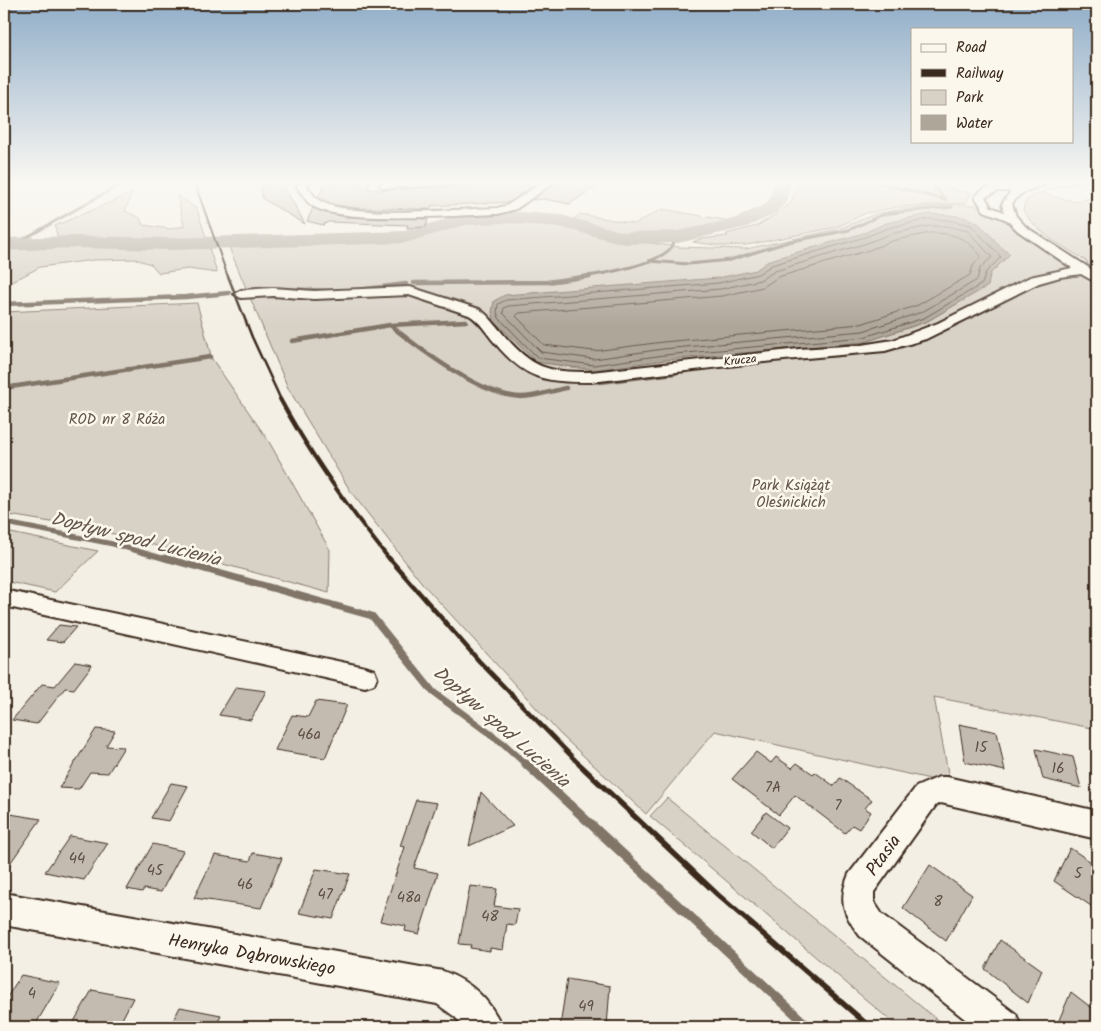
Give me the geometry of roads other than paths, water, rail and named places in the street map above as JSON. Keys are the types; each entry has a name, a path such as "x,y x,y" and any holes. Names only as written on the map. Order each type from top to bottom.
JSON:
{"street":[{"path":"1024,229 1097,279"},
{"name":"Krucza","path":"241,294 264,292 314,295 410,291 481,316 522,363 531,370 567,377 591,377 807,354 853,351 899,344 937,329 995,299 1050,275 1065,271 1083,270"},
{"path":"4,598 365,677"},
{"name":"Ptasia","path":"1003,1027 871,925 860,910 856,895 860,886 926,796 939,790 947,790 1097,825"},
{"name":"Henryka Dąbrowskiego","path":"4,909 443,988 460,998 475,1011 484,1027"}],"water":[{"path":"873,229 984,229 1010,254 990,274 988,286 926,322 865,342 665,360 594,370 536,362 494,321 492,312 494,301 505,295 718,278 756,270 770,260"}],"waterway":[{"path":"15,244 41,229"},
{"path":"4,244 76,242 169,244 405,237 436,229"},
{"path":"591,229 624,238 678,237 713,229"},
{"path":"649,261 688,264 730,260 788,242 851,229"},
{"path":"649,261 669,250 678,237"},
{"path":"581,277 602,274 649,261"},
{"path":"414,283 547,282 590,276"},
{"path":"366,289 406,284"},
{"path":"259,288 332,291"},
{"path":"4,304 186,297 229,293"},
{"path":"390,325 466,321"},
{"path":"292,341 390,325"},
{"path":"390,325 435,359 488,389 505,395 527,397 566,388"},
{"path":"4,388 210,357"},
{"path":"600,382 675,373"},
{"name":"Dopływ spod Lucienia","path":"6,523 113,544 169,560"},
{"name":"Dopływ spod Lucienia","path":"165,558 372,616 433,692 504,744 527,765"},
{"name":"Dopływ spod Lucienia","path":"526,764 809,1027"}],"railway":[{"path":"211,229 228,277"},
{"path":"228,276 252,337 281,400"},
{"path":"280,399 304,441 331,482 390,560"},
{"path":"389,558 479,661 579,764"},
{"path":"579,764 718,895 870,1027"}],"park label":[{"name":"ROD nr 8 Róża","path":"117,419"},
{"name":"Park Książąt Oleśnickich","path":"791,494"}]}
